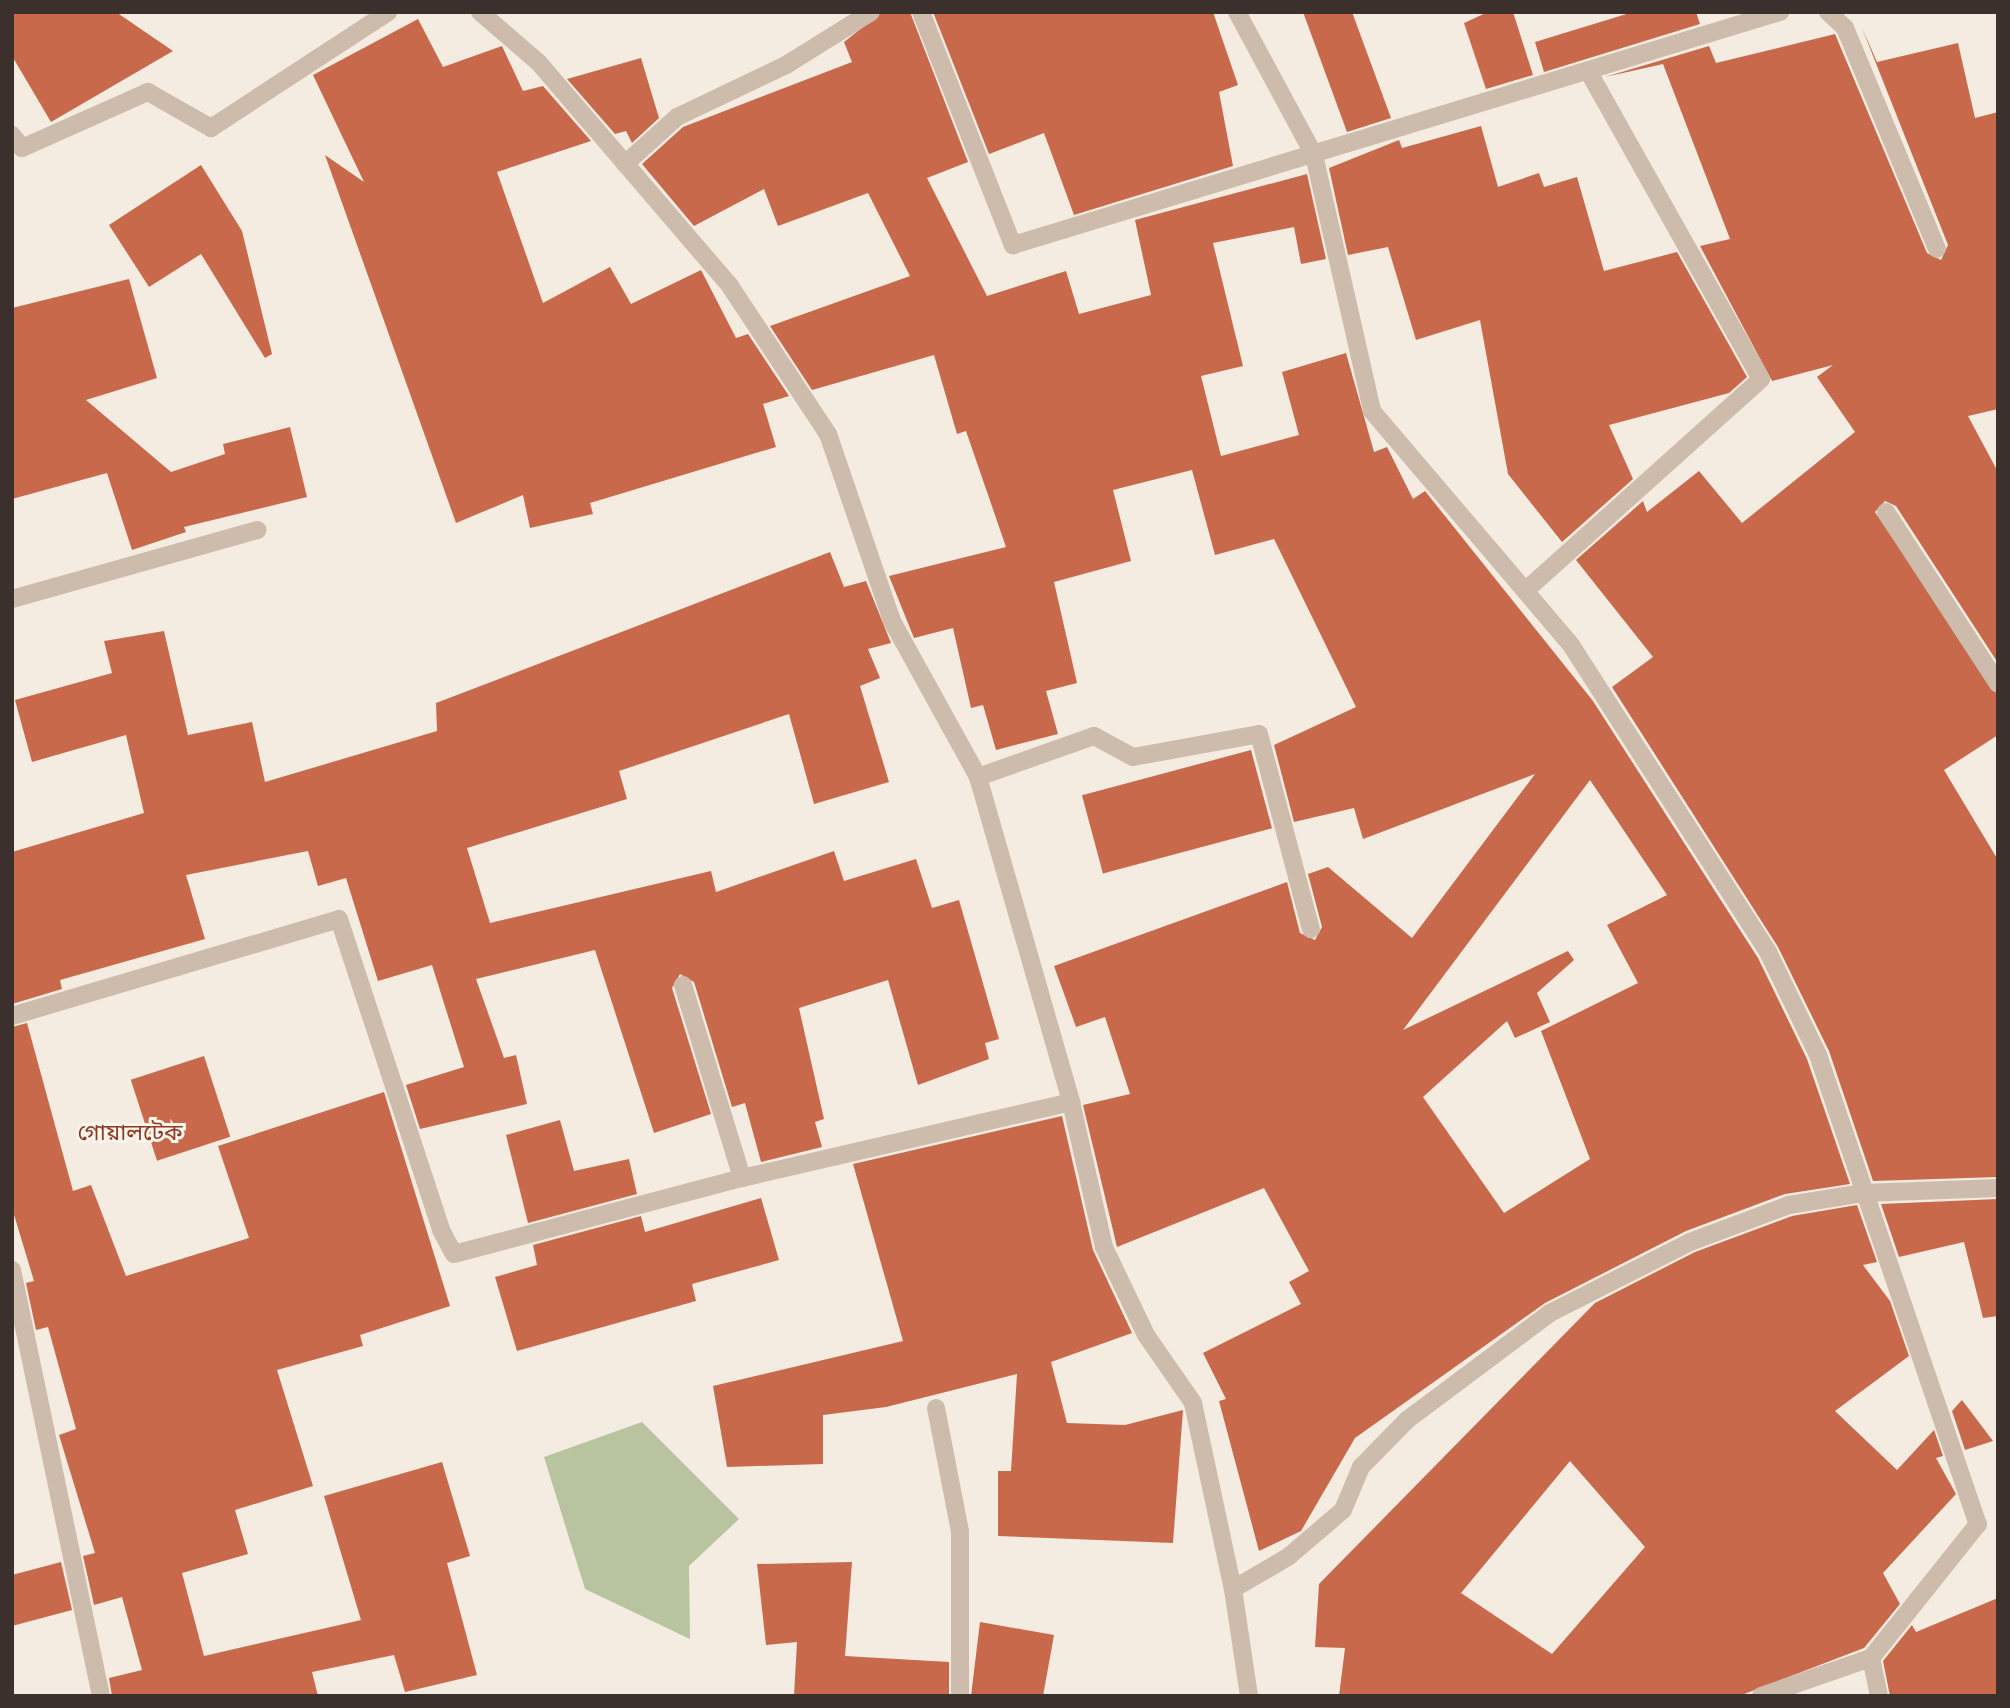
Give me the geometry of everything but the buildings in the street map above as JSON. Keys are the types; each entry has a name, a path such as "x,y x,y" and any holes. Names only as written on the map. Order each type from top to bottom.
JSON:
{"street":[{"path":"12,135 22,148 148,92 211,128 388,12"},
{"path":"480,12 539,62 730,286 828,434 892,621 978,777 1071,1102 1104,1247 1146,1335 1193,1403 1233,1589 1249,1696"},
{"path":"625,164 677,117 786,65 871,12"},
{"path":"921,12 1013,245 1780,12"},
{"path":"1237,12 1314,155 1373,411 1571,645 1768,952 1818,1055 1978,1524 1871,1658 1761,1696"},
{"path":"1828,12 1845,28 1937,249"},
{"path":"1525,591 1761,379 1588,71"},
{"path":"1886,512 1998,684"},
{"path":"12,599 257,530"},
{"path":"978,777 1094,736 1133,757 1259,734 1311,929"},
{"path":"12,1016 338,919 440,1230 454,1254 742,1178 1071,1102"},
{"path":"682,985 742,1178"},
{"path":"1233,1589 1288,1557 1343,1510 1361,1467 1407,1420 1550,1314 1690,1242 1789,1205 1863,1193 1998,1188"},
{"path":"12,1270 101,1696"},
{"path":"936,1408 960,1532 960,1696"},
{"path":"1871,1658 1879,1696"}],"green space":[{"path":"642,1422 739,1519 689,1566 690,1639 585,1589 544,1457"}],"district":[{"name":"গোয়ালটেক","path":"130,1133"}]}
